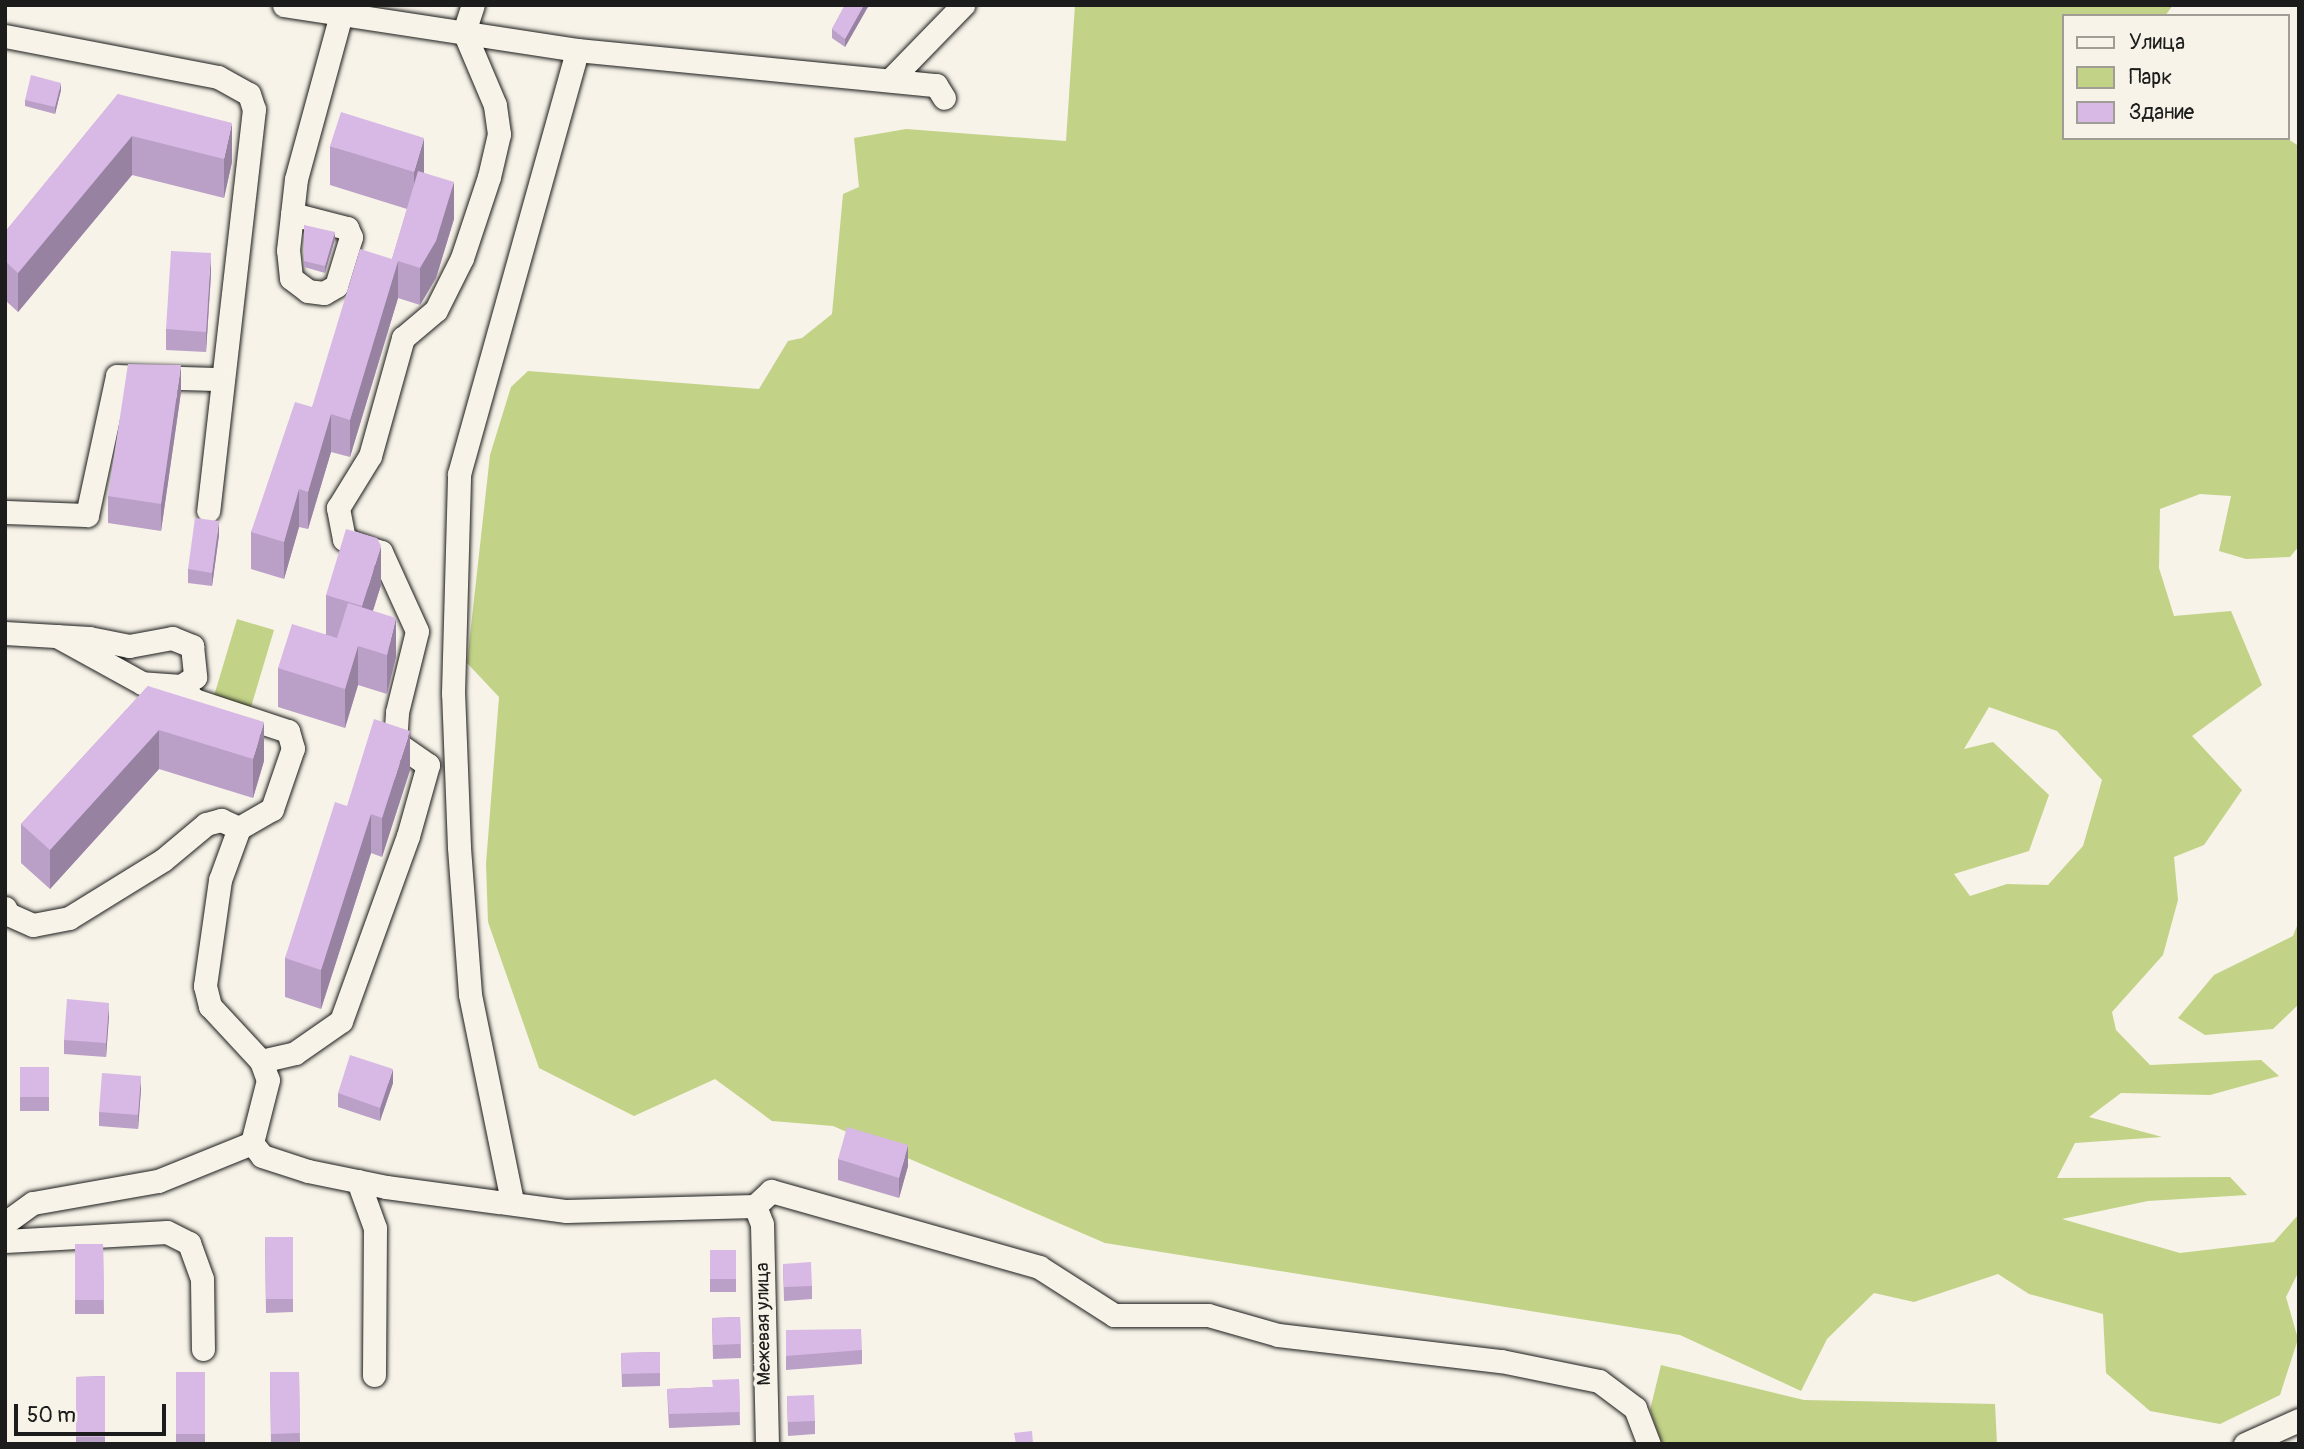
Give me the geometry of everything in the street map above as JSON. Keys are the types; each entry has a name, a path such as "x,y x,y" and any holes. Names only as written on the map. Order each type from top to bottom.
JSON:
{"street":[{"path":"284,5 341,14 387,13 464,32 577,50 936,85 944,98"},
{"path":"261,1061 295,1053 341,1021 408,836 428,765 395,742 397,712 417,631 382,552 344,539 338,508 370,456 403,338 436,310 462,258 489,177 499,134 495,105 464,32 473,5"},
{"path":"890,80 963,5"},
{"path":"292,214 296,179 341,14"},
{"path":"5,36 218,77 249,94 254,109 208,510"},
{"path":"512,1201 470,994 459,848 453,693 459,474 577,50"},
{"path":"5,512 87,515 117,376 221,379"},
{"path":"5,633 57,636 129,646 172,638 192,646 196,658 195,677 181,686 142,682 57,636"},
{"path":"181,686 194,700 288,731 293,748 272,809 239,828 220,880 205,986 210,1006 261,1061 268,1080 253,1143 262,1156 358,1181 512,1201 566,1211 755,1206 771,1191 1039,1267 1114,1315 1208,1315 1278,1335 1501,1361 1599,1381 1635,1408 1649,1444"},
{"path":"5,908 8,914 33,925 69,918 163,860 206,824 221,820 239,828"},
{"path":"5,1223 33,1203 158,1181 253,1143"},
{"path":"358,1181 375,1228 374,1375"},
{"name":"Межевая улица","path":"755,1206 762,1224 766,1444"},
{"path":"5,1241 167,1232 189,1243 202,1279 203,1349"},
{"path":"2245,1444 2299,1420"}],"green space":[{"path":"1075,5 2173,5 2166,14 2062,14 2062,140 2289,140 2299,146 2299,546 2290,557 2246,559 2219,551 2231,496 2200,494 2160,509 2159,568 2174,616 2231,611 2262,685 2192,736 2242,790 2204,845 2174,857 2178,900 2163,955 2112,1012 2116,1030 2150,1065 2261,1060 2279,1076 2210,1095 2121,1093 2089,1117 2162,1137 2075,1143 2057,1178 2230,1177 2247,1195 2148,1201 2062,1219 2180,1253 2274,1242 2299,1214 2299,1271 2286,1297 2298,1339 2280,1395 2220,1424 2150,1411 2106,1373 2103,1314 2029,1294 1998,1274 1914,1302 1874,1293 1827,1339 1801,1391 1680,1335 1105,1243 833,1126 772,1121 715,1079 634,1116 539,1068 488,922 486,864 499,697 467,663 490,455 511,387 528,371 759,389 788,341 802,338 832,314 843,194 859,187 854,138 906,129 1066,141","holes":["1989,707 2057,731 2102,780 2083,846 2048,885 2007,884 1970,896 1954,874 2029,851 2049,795 1993,742 1964,749"]},
{"path":"237,619 274,630 251,707 214,696"},
{"path":"2299,921 2299,1004 2273,1029 2205,1035 2178,1018 2214,975 2293,936"},
{"path":"1661,1365 1804,1400 1995,1404 1997,1444 1662,1444 1650,1410"}],"building":[{"path":"845,5 864,5 845,39 832,29"},
{"path":"31,75 61,83 55,107 25,100"},
{"path":"118,94 232,123 224,159 132,136 18,273 5,261 5,232"},
{"path":"341,112 424,138 414,172 330,146"},
{"path":"418,171 454,182 436,241 420,268 398,261 350,420 331,414 308,492 299,489 284,542 251,532 295,402 312,407 360,249 392,259"},
{"path":"304,225 335,232 325,266 304,261"},
{"path":"171,251 211,253 206,332 166,329"},
{"path":"128,364 181,365 161,504 108,496"},
{"path":"195,518 219,521 212,573 188,569"},
{"path":"346,529 377,538 381,546 362,606 326,595"},
{"path":"348,603 396,618 387,655 358,646 345,689 278,668 292,624 337,638"},
{"path":"148,686 264,722 253,759 159,730 50,850 21,824"},
{"path":"374,719 410,731 382,818 371,814 321,970 285,958 335,802 347,806"},
{"path":"67,999 109,1003 106,1043 64,1040"},
{"path":"350,1055 393,1069 380,1108 338,1093"},
{"path":"20,1067 49,1067 49,1097 20,1097"},
{"path":"102,1073 141,1076 138,1115 99,1112"},
{"path":"847,1127 908,1145 899,1178 838,1159"},
{"path":"265,1237 293,1237 293,1299 266,1299"},
{"path":"75,1244 103,1244 104,1300 75,1300"},
{"path":"710,1250 736,1250 736,1279 710,1279"},
{"path":"811,1262 812,1286 784,1287 783,1264"},
{"path":"740,1317 741,1344 713,1345 712,1318"},
{"path":"861,1329 862,1350 786,1356 786,1330"},
{"path":"660,1352 660,1373 622,1374 621,1353"},
{"path":"176,1372 205,1372 205,1434 176,1434"},
{"path":"270,1372 299,1372 300,1433 271,1434"},
{"path":"105,1376 105,1437 76,1437 76,1377"},
{"path":"739,1379 740,1412 669,1414 667,1389 713,1387 712,1380"},
{"path":"814,1395 815,1421 788,1422 787,1396"},
{"path":"1032,1431 1033,1444 1016,1444 1014,1433"}]}
